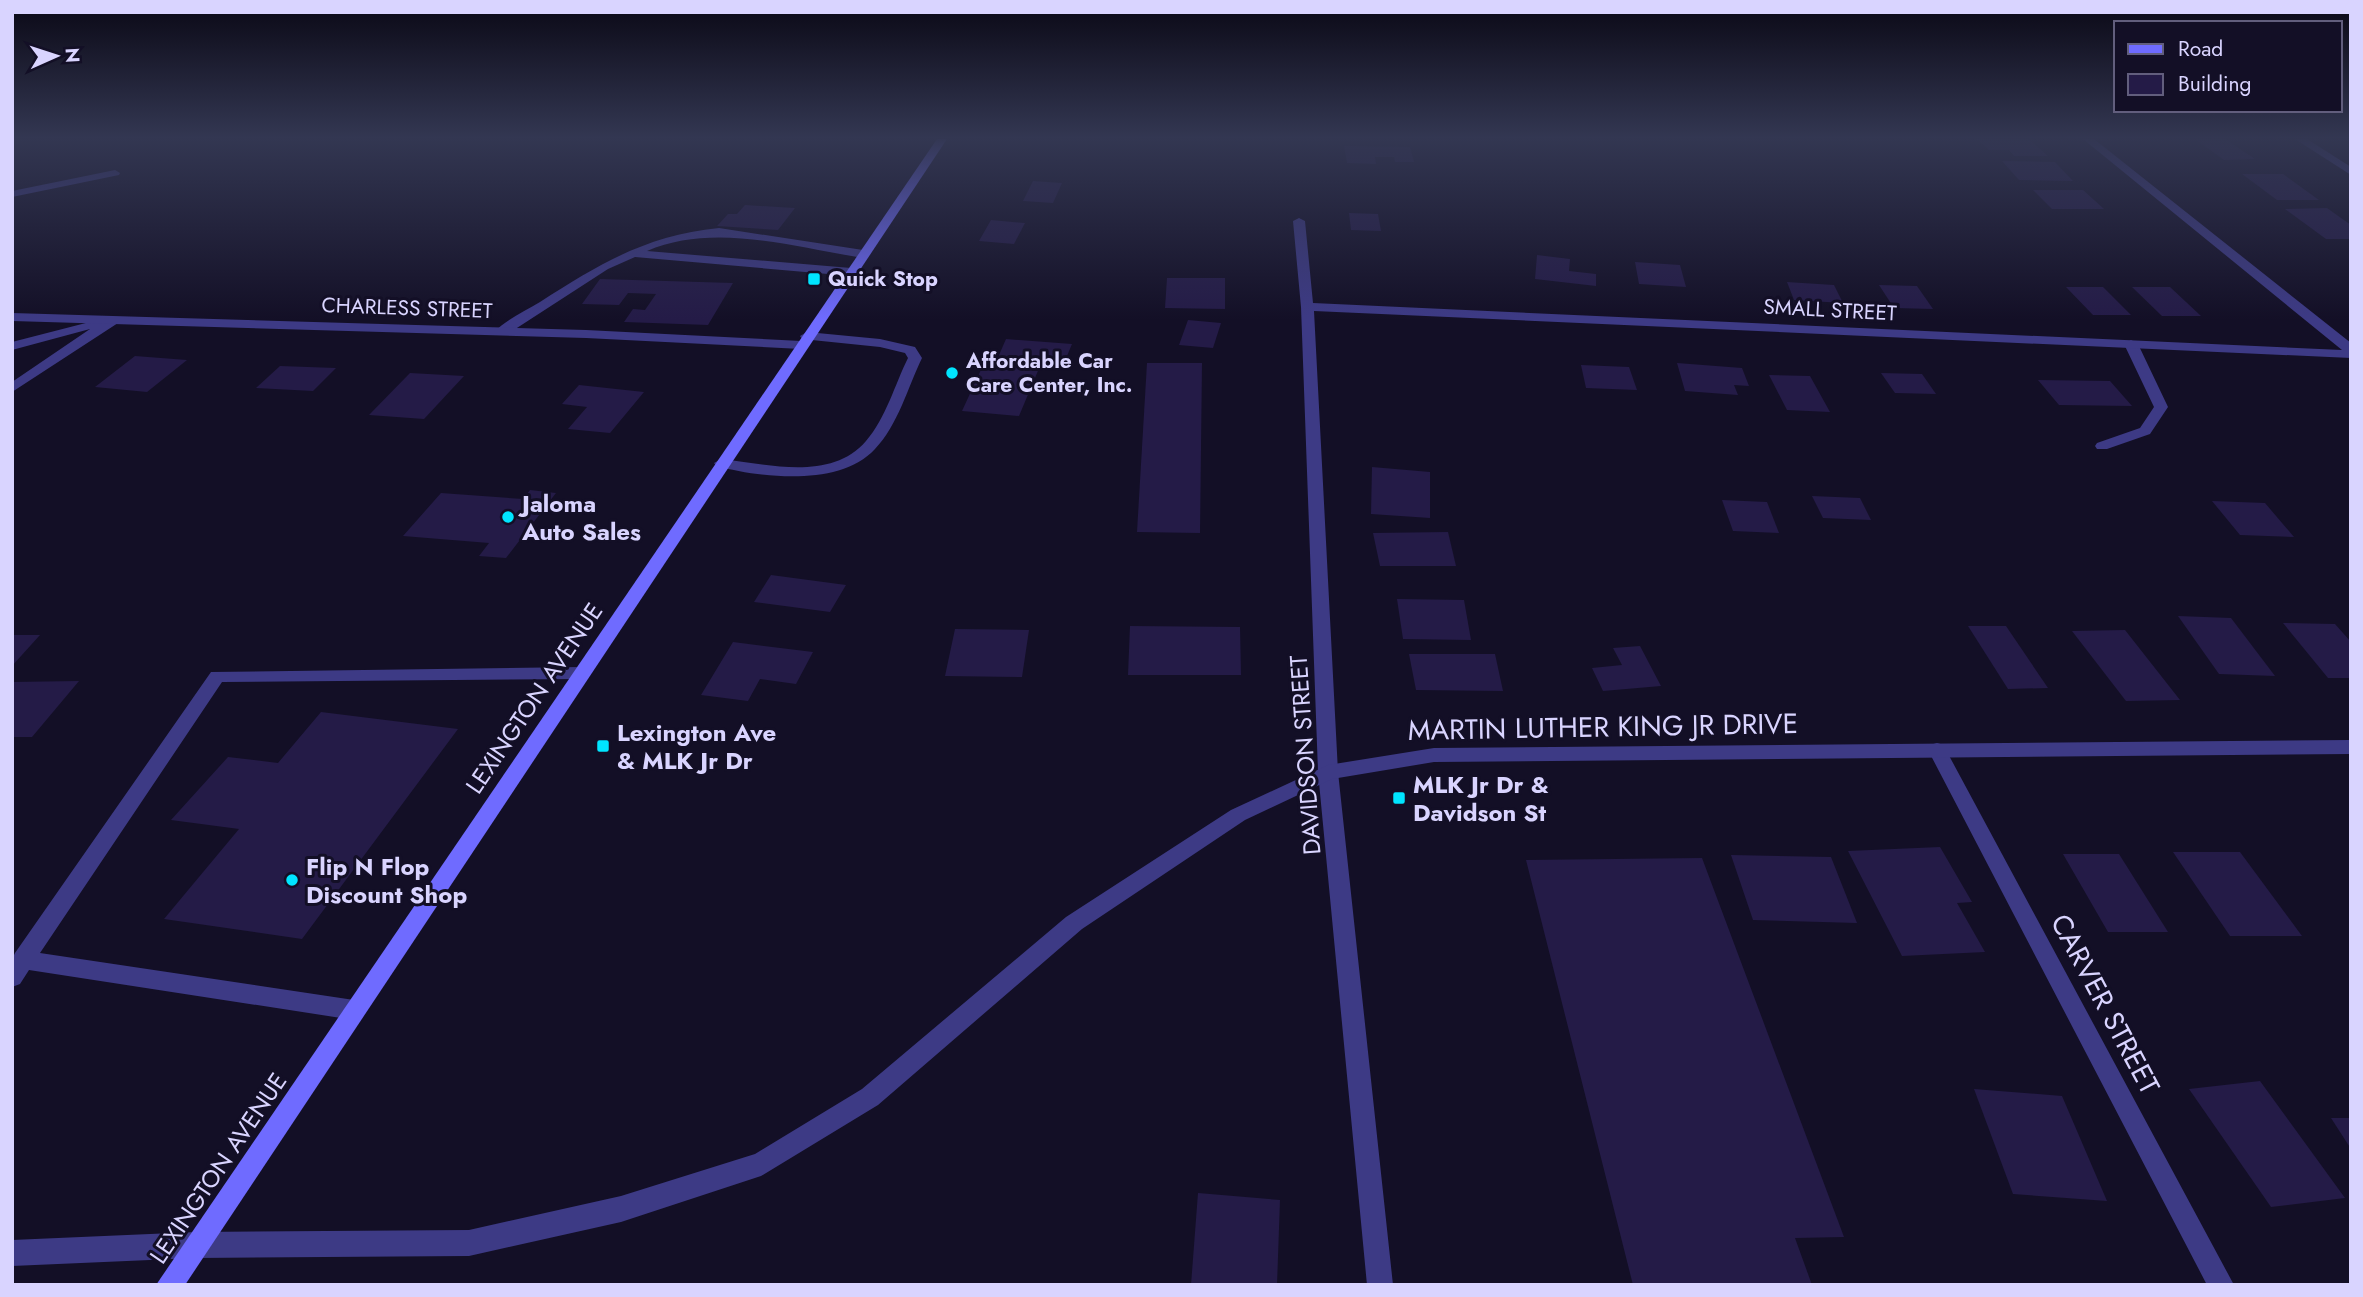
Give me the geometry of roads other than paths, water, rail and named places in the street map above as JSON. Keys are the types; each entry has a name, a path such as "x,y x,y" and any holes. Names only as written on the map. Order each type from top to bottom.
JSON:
{"main road":[{"name":"LEXINGTON AVENUE","path":"169,1285 900,200"}],"street":[{"path":"2163,200 2351,352"},
{"name":"DAVIDSON STREET","path":"1299,220 1307,307 1328,772 1380,1285"},
{"path":"501,332 604,267 633,253 685,235 719,232 863,254"},
{"path":"633,253 851,272"},
{"name":"SMALL STREET","path":"1307,307 2351,352"},
{"name":"CHARLESS STREET","path":"12,317 880,343 909,350 915,358 872,444 857,459 824,469 800,471 721,463"},
{"path":"12,346 113,320"},
{"path":"16,383 113,320"},
{"path":"2102,446 2145,431 2161,407 2131,344"},
{"path":"354,1010 18,969 217,676 580,673"},
{"name":"MARTIN LUTHER KING JR DRIVE","path":"12,1253 196,1245 469,1243 621,1209 761,1164 870,1097 1074,923 1094,909 1238,815 1328,772 1434,755 2351,747"},
{"name":"CARVER STREET","path":"1937,750 2221,1285"}],"place":[{"name":"Quick Stop","path":"814,279"},
{"name":"Affordable Car Care Center, Inc.","path":"952,373"},
{"name":"Jaloma Auto Sales","path":"508,517"},
{"name":"Lexington Ave & MLK Jr Dr","path":"603,746"},
{"name":"MLK Jr Dr & Davidson St","path":"1399,798"},
{"name":"Flip N Flop Discount Shop","path":"292,880"}]}
